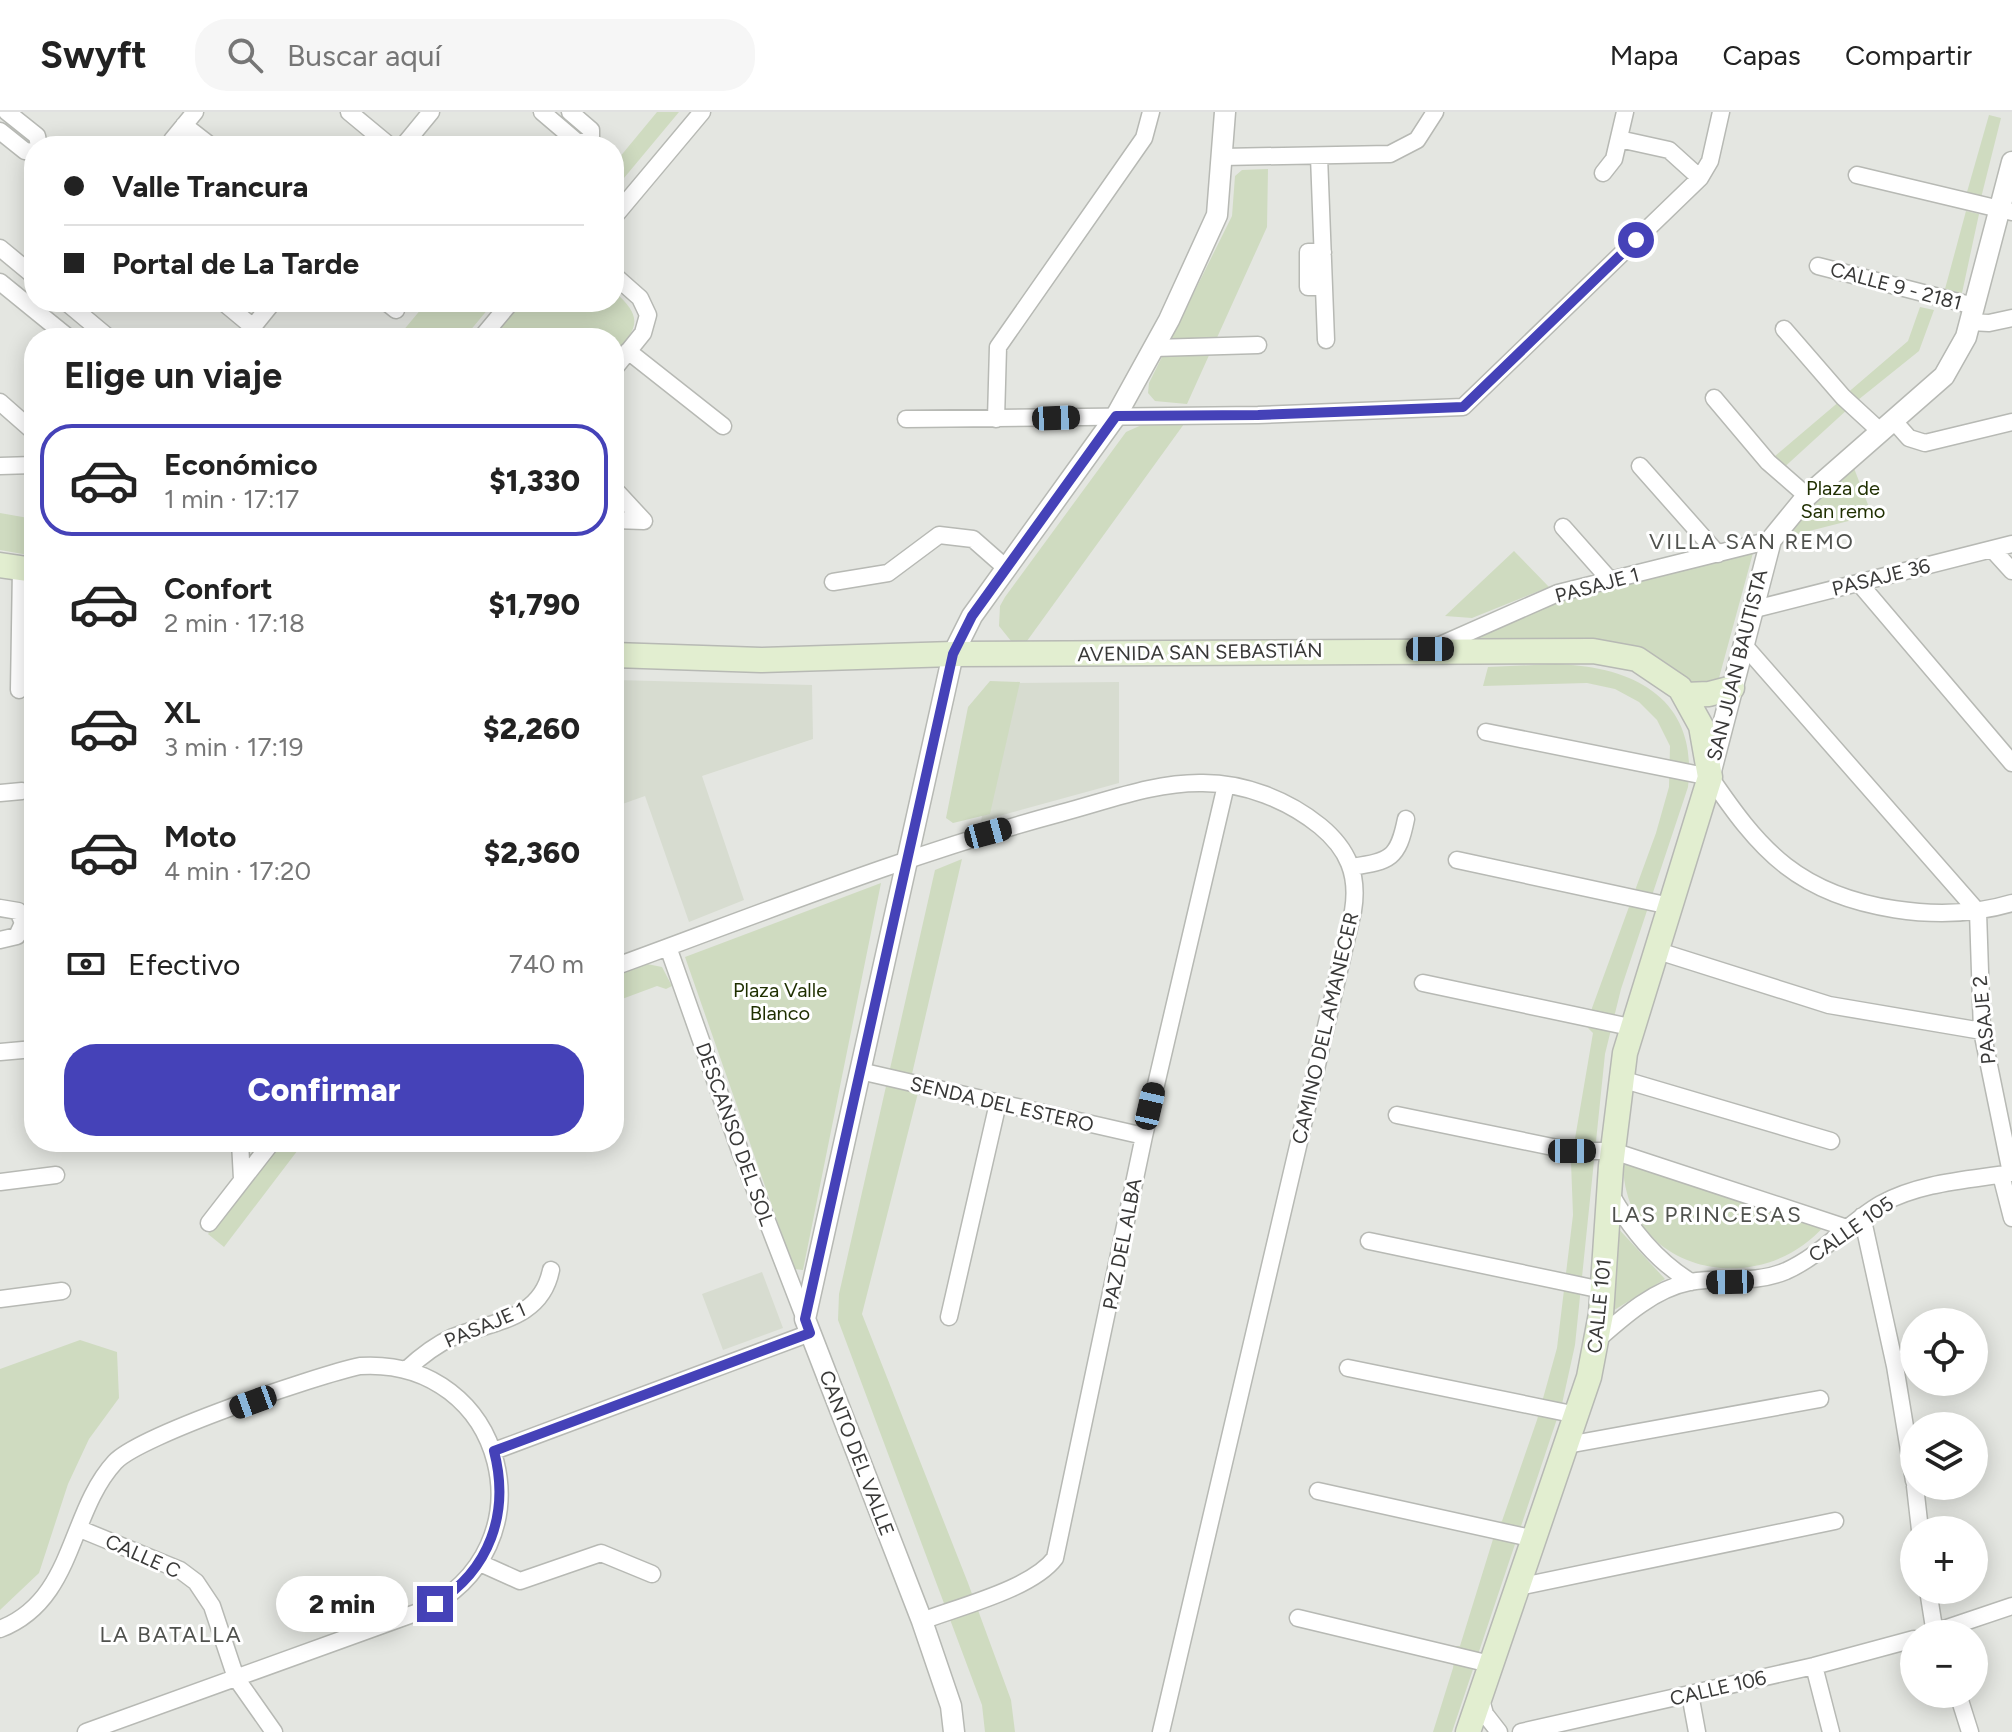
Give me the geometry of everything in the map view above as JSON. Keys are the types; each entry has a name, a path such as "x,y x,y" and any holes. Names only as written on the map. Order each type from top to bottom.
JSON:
{"main road":[{"name":"AVENIDA SAN SEBASTIÁN","path":"624,655 776,660 953,654 1430,649 1551,650 1625,656 1659,671 1685,695 1705,742 1710,777"},
{"path":"1685,695 1709,694 1732,688"},
{"name":"CALLE 101","path":"1468,1732 1577,1415 1597,1340 1613,1151 1630,1027 1710,777"}],"street":[{"path":"7,112 37,136"},
{"path":"349,112 378,136"},
{"path":"411,136 431,112"},
{"path":"542,112 570,136"},
{"path":"570,112 591,130 591,136"},
{"path":"624,205 702,112"},
{"path":"996,419 998,347 1144,138 1151,112"},
{"path":"494,1451 808,1326 860,1071 953,654 972,616 1116,416 1154,348 1213,226 1219,203 1225,112"},
{"path":"1222,157 1400,151 1417,140 1435,112"},
{"path":"1603,173 1613,164 1625,112"},
{"path":"906,419 1258,415 1463,407 1700,178 1710,161 1721,112"},
{"path":"175,136 190,118 204,136"},
{"path":"0,131 24,150"},
{"path":"1619,139 1669,150 1700,178"},
{"path":"1319,156 1323,252 1308,252 1308,287 1324,287 1326,340"},
{"name":"SAN JUAN BAUTISTA","path":"1710,777 1771,540 1807,496 1944,376 1960,351 2006,212 2012,162"},
{"path":"1857,175 2006,212"},
{"path":"0,248 24,268"},
{"name":"CALLE 9 - 2181","path":"1818,266 1972,314 1989,323 2012,318"},
{"path":"0,282 24,298"},
{"path":"624,284 640,298 648,315 646,328 624,356"},
{"path":"41,312 58,328"},
{"path":"78,312 97,328"},
{"path":"231,312 244,328"},
{"path":"252,328 265,312"},
{"path":"489,328 503,312"},
{"path":"1784,329 1843,397 1909,438 1925,443 2012,422"},
{"path":"1154,348 1258,345"},
{"path":"628,351 723,426"},
{"path":"1714,398 1768,462 1807,496"},
{"path":"0,402 24,423"},
{"path":"0,466 24,465"},
{"path":"1640,466 1718,554"},
{"path":"624,500 644,521 624,520"},
{"path":"1563,527 1610,580"},
{"path":"833,582 888,573 939,535 960,534 973,539 1006,568"},
{"name":"PASAJE 1","path":"1430,649 1558,593 1771,540"},
{"name":"PASAJE 36","path":"1751,610 2012,544"},
{"path":"1992,549 2012,571"},
{"path":"18,568 19,690"},
{"path":"1859,583 2012,763"},
{"path":"1743,644 1978,912"},
{"path":"1486,732 1710,777 1755,837 1804,878 1833,891 1892,907 1978,912 2012,903"},
{"path":"624,963 908,857 1183,783 1226,785 1276,799 1308,817 1337,842 1352,867 1392,857 1400,843 1406,819"},
{"name":"PAZ DEL ALBA","path":"922,1621 1028,1580 1047,1569 1055,1558 1144,1136 1226,785"},
{"path":"0,793 22,791"},
{"path":"1457,860 1670,906"},
{"name":"CAMINO DEL AMANECER","path":"1161,1732 1353,911 1356,896 1352,867"},
{"path":"0,908 18,911 23,923 17,936 0,940"},
{"name":"PASAJE 2","path":"1978,912 1982,1031 2008,1174 2012,1218"},
{"name":"DESCANSO DEL SOL","path":"668,947 808,1326"},
{"path":"1655,950 1829,1005 1982,1031"},
{"path":"1423,983 1630,1027"},
{"path":"0,1052 24,1050"},
{"name":"SENDA DEL ESTERO","path":"860,1071 1144,1136"},
{"path":"1621,1079 1831,1141"},
{"path":"949,1317 998,1103"},
{"path":"1397,1115 1572,1151 1613,1151 1847,1228"},
{"path":"241,1152 242,1179"},
{"path":"209,1223 264,1152"},
{"name":"CALLE 105","path":"1597,1340 1643,1304 1691,1282 1747,1281 1777,1275 1803,1262 1862,1216 1915,1190 2008,1174"},
{"path":"0,1182 56,1175"},
{"path":"1609,1192 1645,1243 1665,1264 1691,1282"},
{"path":"1862,1216 1902,1412"},
{"path":"1369,1241 1602,1290"},
{"name":"PASAJE 1","path":"406,1370 427,1352 453,1337 528,1310 543,1295 551,1270"},
{"path":"0,1299 62,1291"},
{"name":"CANTO DEL VALLE","path":"808,1326 922,1621 951,1706 954,1732"},
{"path":"0,1629 30,1612 48,1592 106,1474 136,1445 345,1369 376,1365 406,1370 441,1386 478,1422 494,1451 500,1480 499,1510 493,1538 480,1563 460,1587 435,1604 86,1732"},
{"path":"1348,1368 1577,1415"},
{"path":"1567,1445 1820,1399"},
{"path":"1318,1491 1535,1539"},
{"path":"1518,1587 1835,1521"},
{"name":"CALLE C","path":"80,1529 180,1570 196,1582 212,1606 236,1678 274,1732"},
{"path":"480,1563 520,1581 601,1553 652,1574"},
{"path":"1972,1620 2012,1606"},
{"path":"1298,1618 1490,1664"},
{"name":"CALLE 106","path":"1521,1732 1814,1666 1900,1643"},
{"path":"1814,1666 1831,1732"},
{"path":"1690,1694 1697,1732"},
{"path":"1480,1696 1485,1714 1499,1732"},
{"path":"1962,1708 1970,1732"}],"shaded area":[{"path":"624,680 812,685 813,739 702,776 744,900 689,922 645,796 624,803"},
{"path":"1119,682 1119,783 981,821 1009,683"},
{"path":"762,1272 783,1328 723,1350 702,1294"}],"green space":[{"path":"657,112 679,112 624,178 624,152"},
{"path":"1989,115 2001,118 1980,202 1965,199"},
{"path":"1268,169 1267,227 1187,404 1155,401 1148,393 1149,383 1232,216 1235,176 1242,170"},
{"path":"1966,211 1979,214 1962,293 1945,289"},
{"path":"624,301 634,316 632,330 624,343 624,328 500,328 513,312 624,312"},
{"path":"1920,307 1934,310 1919,351 1853,404 1845,395 1908,341"},
{"path":"419,312 486,312 472,328 405,328"},
{"path":"1841,400 1849,408 1779,472 1768,462"},
{"path":"1146,423 1184,424 1027,641 1011,641 999,626 1000,606 1005,597 1126,432"},
{"name":"Plaza de San remo","path":"1852,463 1872,515 1774,540"},
{"path":"0,513 24,517 24,554 0,550"},
{"path":"1514,551 1549,587 1472,618 1445,616"},
{"path":"1753,553 1719,678 1694,685 1654,655 1625,648 1461,641 1527,611 1589,591"},
{"path":"1555,664 1610,672 1634,680 1655,693 1671,709 1683,731 1689,756 1688,787 1621,989 1605,1054 1575,1345 1562,1404 1452,1732 1433,1732 1453,1668 1456,1646 1460,1646 1498,1523 1502,1521 1537,1420 1557,1348 1573,1215 1571,1162 1593,1033 1588,1028 1592,1008 1656,833 1669,787 1670,746 1657,720 1639,702 1615,689 1587,683 1483,686 1488,667"},
{"path":"990,681 1020,682 990,814 953,823 946,818 968,707"},
{"path":"962,859 912,1074 918,1093 862,1314 1011,1700 1015,1732 985,1732 982,1705 838,1320 839,1294 935,870"},
{"name":"Plaza Valle Blanco","path":"881,883 803,1270 794,1269 685,957"},
{"path":"647,964 662,967 672,986 666,989 657,986 624,998 624,972"},
{"path":"270,1152 296,1152 224,1247 208,1234"},
{"path":"1623,1162 1825,1225 1797,1249 1765,1264 1732,1268 1699,1264 1669,1251 1645,1229 1629,1199"},
{"path":"1615,1225 1665,1279 1611,1312"},
{"path":"80,1340 117,1352 119,1398 89,1439 68,1484 39,1573 0,1610 0,1369"}],"district":[{"name":"VILLA SAN REMO","path":"1752,541"},
{"name":"LAS PRINCESAS","path":"1707,1214"},
{"name":"LA BATALLA","path":"171,1634"}],"route":[{"path":"435,1604 470,1576 493,1538 500,1495 494,1451 810,1333 805,1319 953,654 972,616 1116,416 1258,415 1463,407 1636,240"}]}
